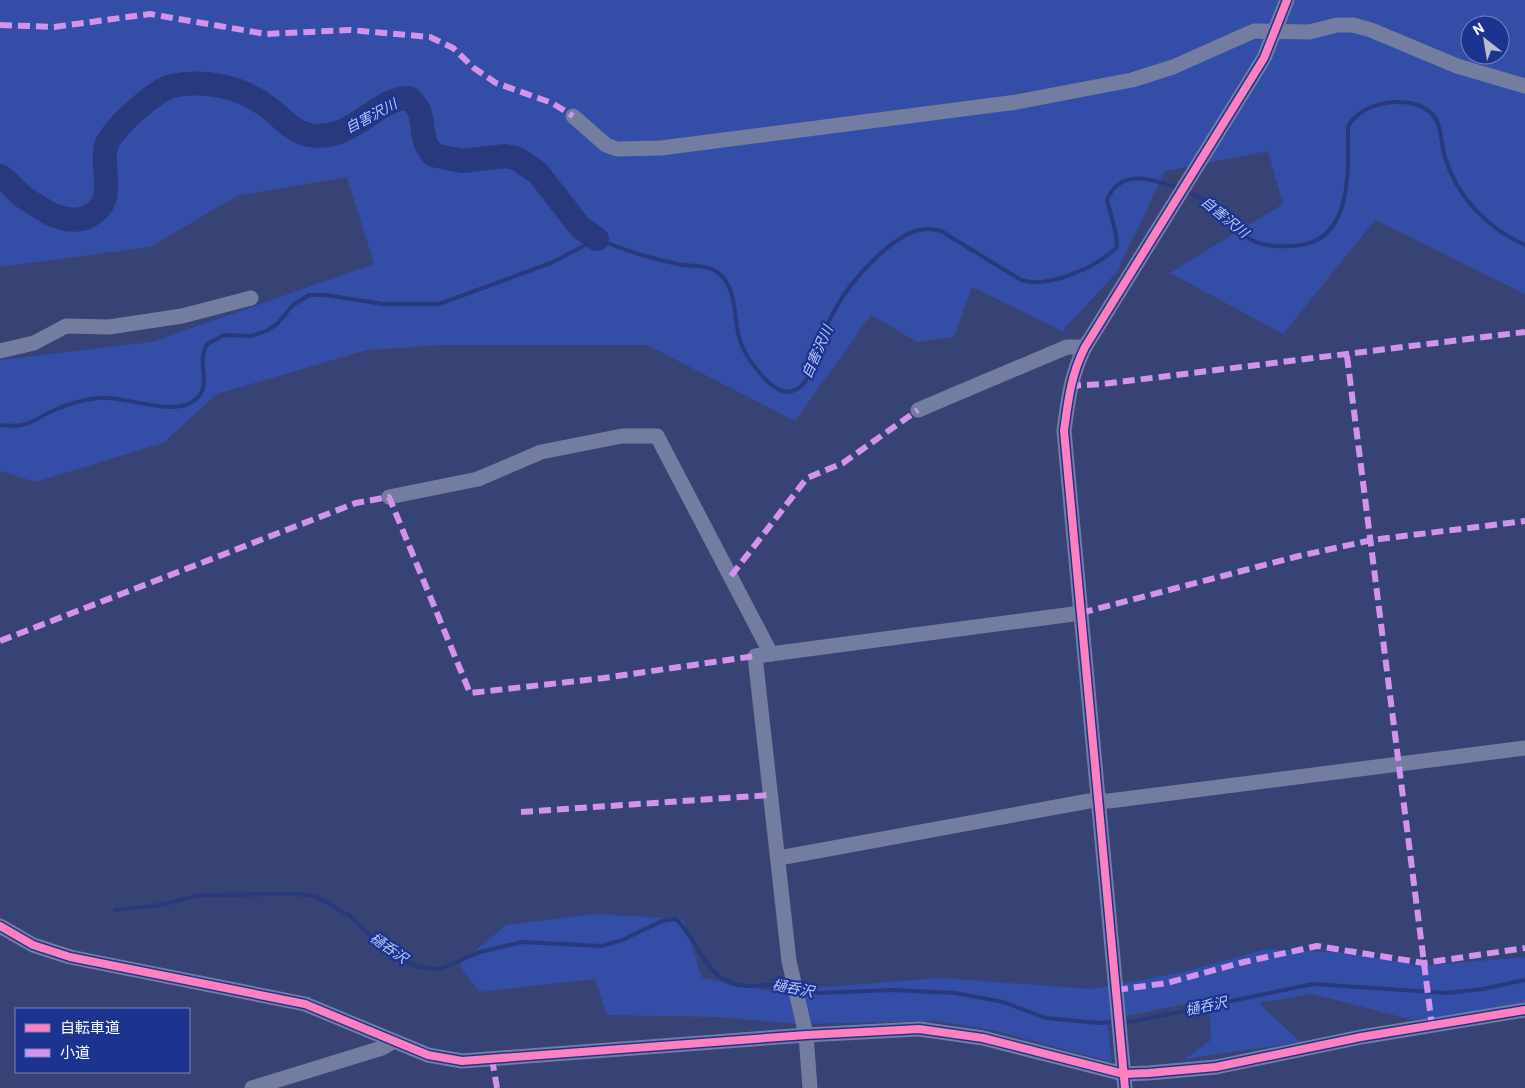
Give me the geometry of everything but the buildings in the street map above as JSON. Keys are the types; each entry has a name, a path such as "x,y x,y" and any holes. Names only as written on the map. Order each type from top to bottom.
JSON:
{"street":[{"path":"1124,1081 1064,431 1070,386 1084,347 1264,58 1276,32 1287,0"},
{"path":"573,116 606,145 617,149 661,148 1017,102 1132,80 1173,67 1254,31 1309,32 1337,25 1353,25 1371,30 1457,66 1525,86"},
{"path":"0,351 34,344 66,326 109,327 182,316 251,298"},
{"path":"918,410 1067,347 1084,347"},
{"path":"388,497 478,479 541,452 622,436 658,436 771,654"},
{"path":"810,1088 806,1035 790,961 755,656 1081,613"},
{"path":"779,858 1099,801 1525,748"},
{"path":"0,926 33,945 70,958 305,1004 428,1055 462,1061 891,1029 952,1032 1124,1081 1216,1067 1361,1037 1525,1010"},
{"path":"252,1088 382,1048 394,1041"}],"shaded area":[{"path":"0,0 1525,0 1525,294 1375,220 1283,334 1170,273 1283,204 1268,151 1165,171 1117,272 1062,331 972,287 954,337 917,342 871,315 795,421 647,345 442,345 367,350 217,394 163,443 35,482 0,471 0,360 152,342 374,264 347,177 237,196 150,247 0,267"},
{"path":"594,914 683,919 702,978 770,991 941,978 1091,989 1180,973 1267,949 1349,953 1420,966 1525,957 1525,1004 1413,1020 1312,994 1259,1003 1300,1042 1185,1059 1211,1040 1209,999 1107,1020 1112,1062 992,1030 938,1021 798,1024 717,1017 607,1015 595,979 480,992 459,965 506,925"}],"waterway":[{"name":"自害沢川","path":"0,176 22,196 51,214 69,219 83,219 97,211 103,203 106,185 106,146 116,130 145,102 172,86 210,84 236,90 259,101 292,128 309,135 324,136 338,133 351,127 385,105 409,98 418,108 426,143 433,155 462,161 505,156 516,158 538,173 580,227 597,239"},
{"name":"自害沢川","path":"1187,192 1204,199 1232,219 1243,233 1252,240 1269,245 1287,246 1312,242 1327,233 1337,219 1343,202 1347,183 1348,127 1354,118 1363,111 1387,103 1400,102 1423,107 1432,114 1440,129 1443,152 1450,172 1466,198 1487,221 1511,238 1525,245"},
{"name":"自害沢川","path":"0,425 18,426 67,405 98,398 109,398 148,405 175,407 186,405 195,400 203,388 203,360 207,344 224,335 252,336 268,330 277,324 293,305 309,295 325,295 383,304 439,304 551,263 597,239 647,256 681,265 705,267 717,272 726,281 730,290 739,338 750,360 770,383 785,391 792,391 799,388 808,378 827,325 843,296 872,261 896,241 908,234 925,229 941,231 1021,280 1032,282 1058,279 1085,269 1117,247 1116,234 1107,200 1120,183 1128,180 1148,179 1178,188"},
{"name":"樋呑沢","path":"115,910 161,905 200,895 298,894 317,897 350,916 376,941 408,963 420,967 440,969 480,952 522,942 601,946 620,941 662,921 676,919 690,936 708,964 724,979 741,986 777,984 791,986"},
{"name":"樋呑沢","path":"1123,1022 1136,1021 1313,984 1447,993 1483,989 1525,980"},
{"name":"樋呑沢","path":"801,989 818,993 893,990 955,993 1003,1002 1046,1018 1099,1023 1116,1022"}],"marked path":[{"path":"0,25 54,27 150,14 266,34 350,30 430,37 453,48 474,68 496,83 552,103 573,116"},
{"path":"1069,386 1103,384 1525,332"},
{"path":"1347,356 1432,1026"},
{"path":"731,576 807,478 843,463 918,410"},
{"path":"0,641 356,503 389,497 470,693 604,678 755,656"},
{"path":"1081,613 1299,556 1372,540 1525,521"},
{"path":"521,812 771,795"},
{"path":"1116,990 1167,983 1244,962 1317,946 1424,963 1525,948"},
{"path":"492,1059 497,1088"}],"cycle path":[{"path":"1125,1088 1064,431 1067,409 1073,378 1085,347 1264,58 1287,0"},
{"path":"0,926 33,945 70,957 305,1004 428,1055 462,1061 806,1035 919,1029 983,1038 1124,1074 1149,1073 1216,1067 1361,1037 1525,1010"}]}
